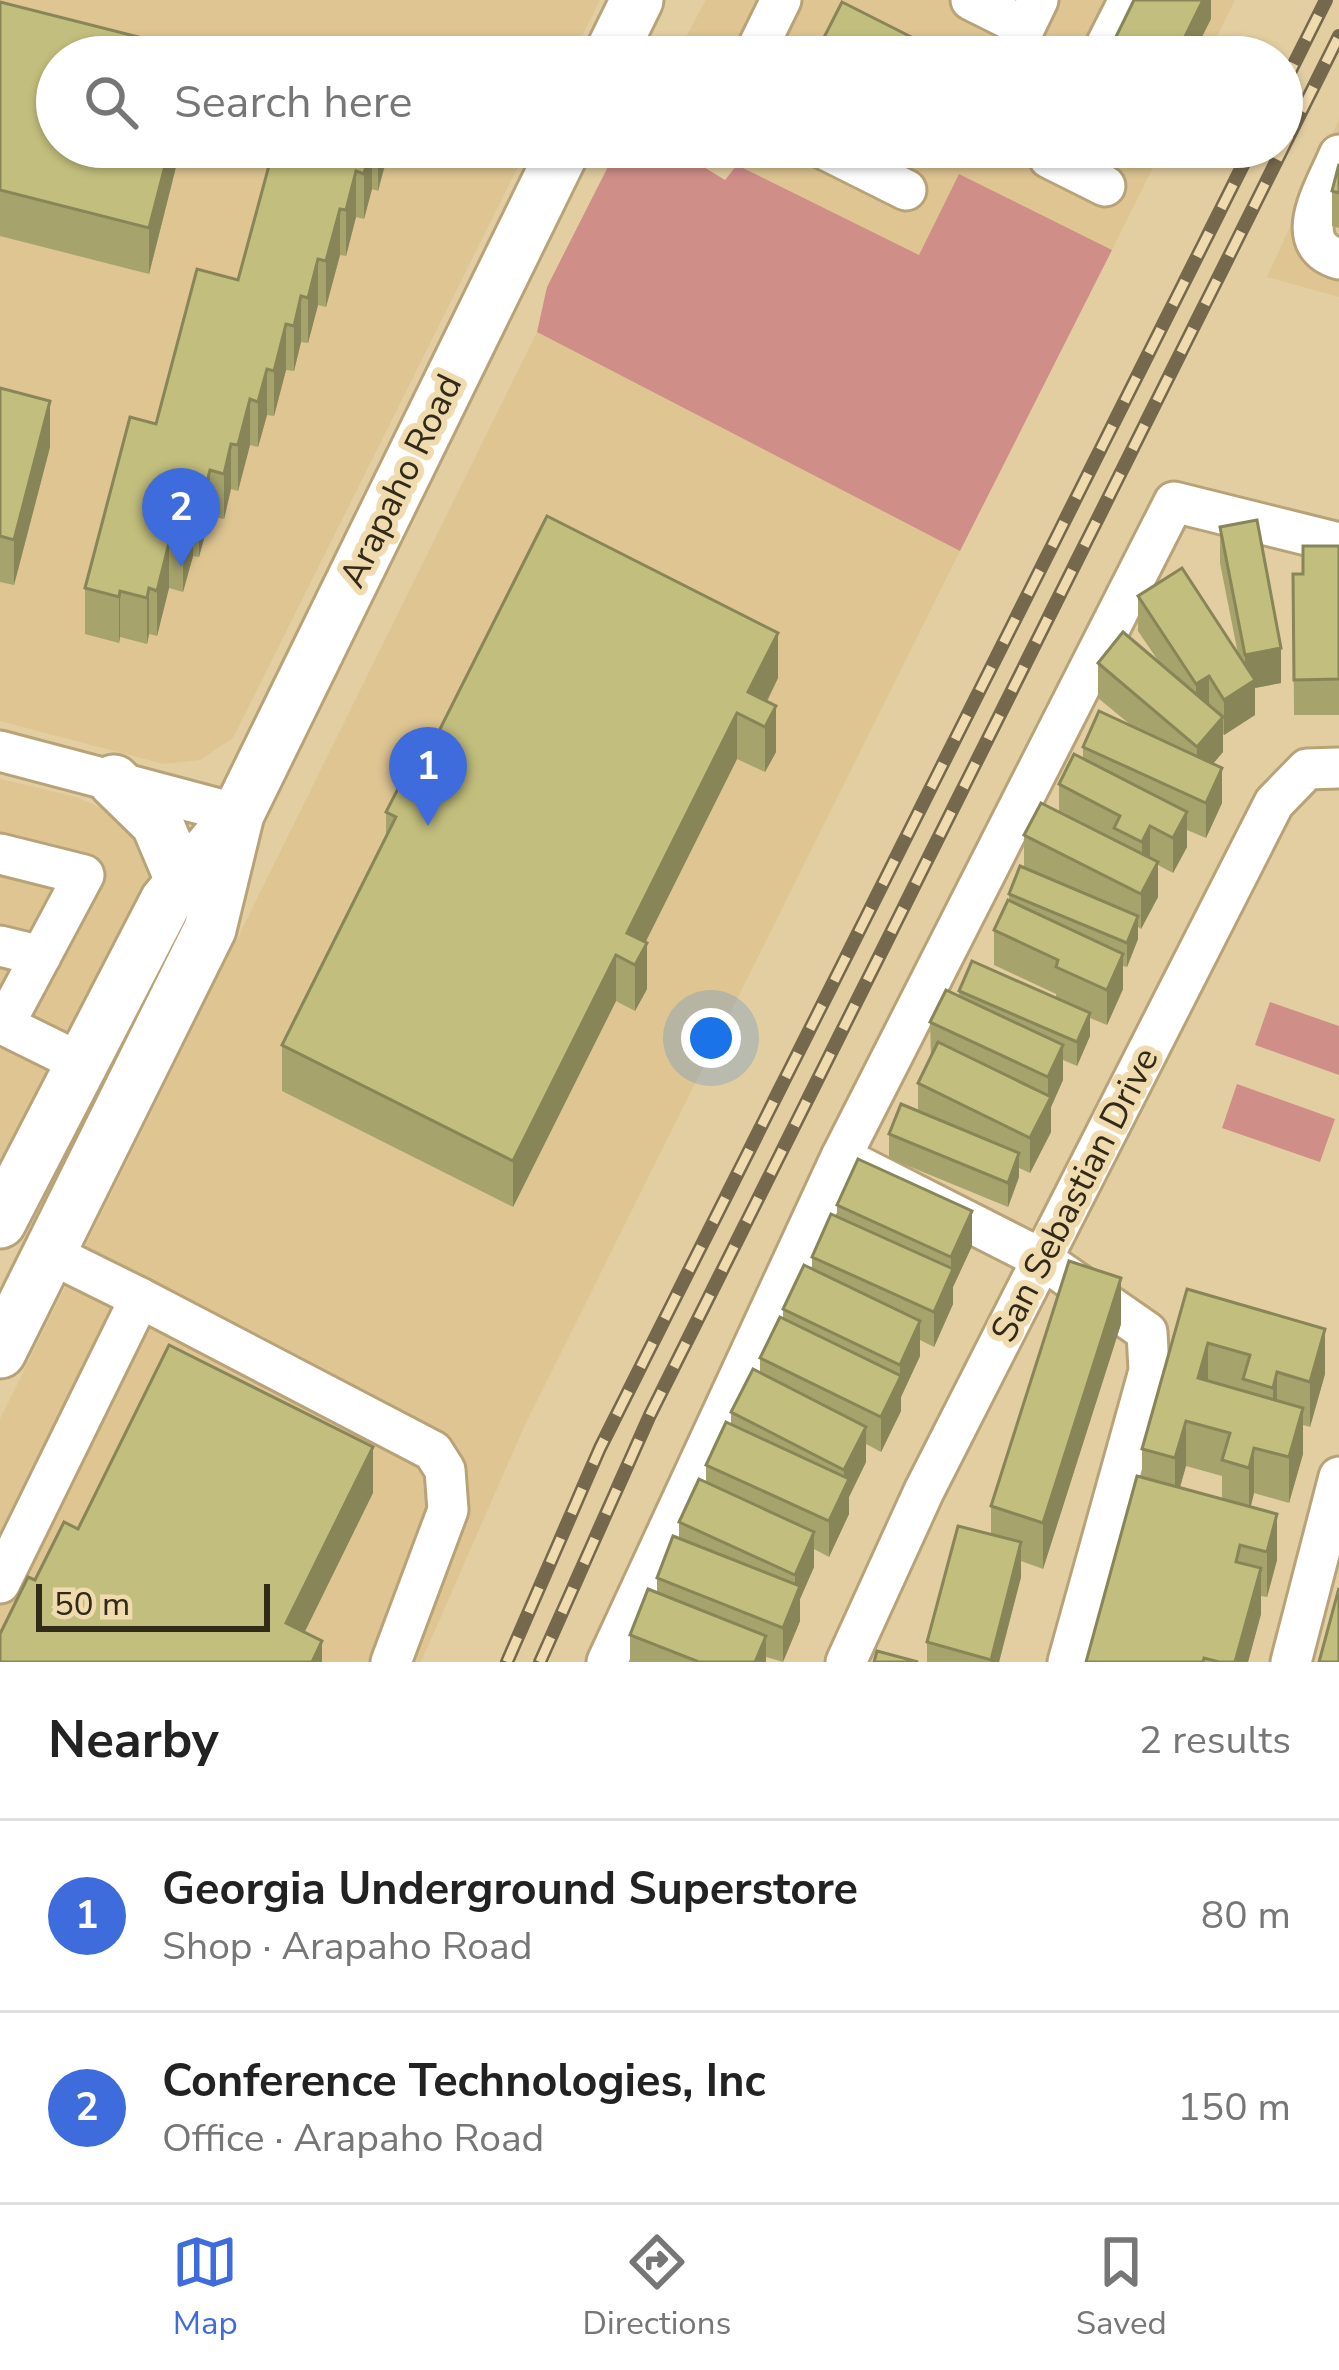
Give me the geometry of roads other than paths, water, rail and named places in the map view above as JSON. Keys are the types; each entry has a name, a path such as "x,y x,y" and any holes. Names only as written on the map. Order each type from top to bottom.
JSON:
{"main road":[{"path":"625,36 637,0"},
{"name":"Arapaho Road","path":"0,1352 210,929 238,814 555,168"},
{"path":"114,782 157,823 182,882"},
{"name":"Arapaho Road","path":"0,1222 166,901 238,814"}],"street":[{"path":"764,36 782,0"},
{"path":"973,0 1025,27 1038,0"},
{"path":"1111,36 1129,0"},
{"path":"1339,154 1311,222 1314,243 1326,255 1339,259"},
{"path":"862,168 906,190"},
{"path":"1069,168 1105,186"},
{"path":"607,1662 841,1157 1174,502 1339,543"},
{"path":"0,751 238,814"},
{"name":"San Sebastian Drive","path":"846,1662 924,1492 1274,803 1307,769 1339,767"},
{"path":"0,854 84,875 4,1025 82,1064"},
{"path":"0,946 41,956"},
{"path":"841,1157 1042,1259 1147,1331 1149,1371 1068,1662"},
{"path":"50,1252 433,1451 445,1470 448,1510 391,1662"},
{"path":"0,1583 140,1298"},
{"path":"1292,1662 1339,1477"}],"railway":[{"path":"1303,46 1326,0"},
{"path":"1303,108 1339,36"},
{"path":"507,1662 600,1448 1241,168"},
{"path":"540,1662 650,1415 1273,168"}],"place":[{"name":"Conference Technologies, Inc","path":"181,567"},
{"name":"Georgia Underground Superstore","path":"428,826"}]}
